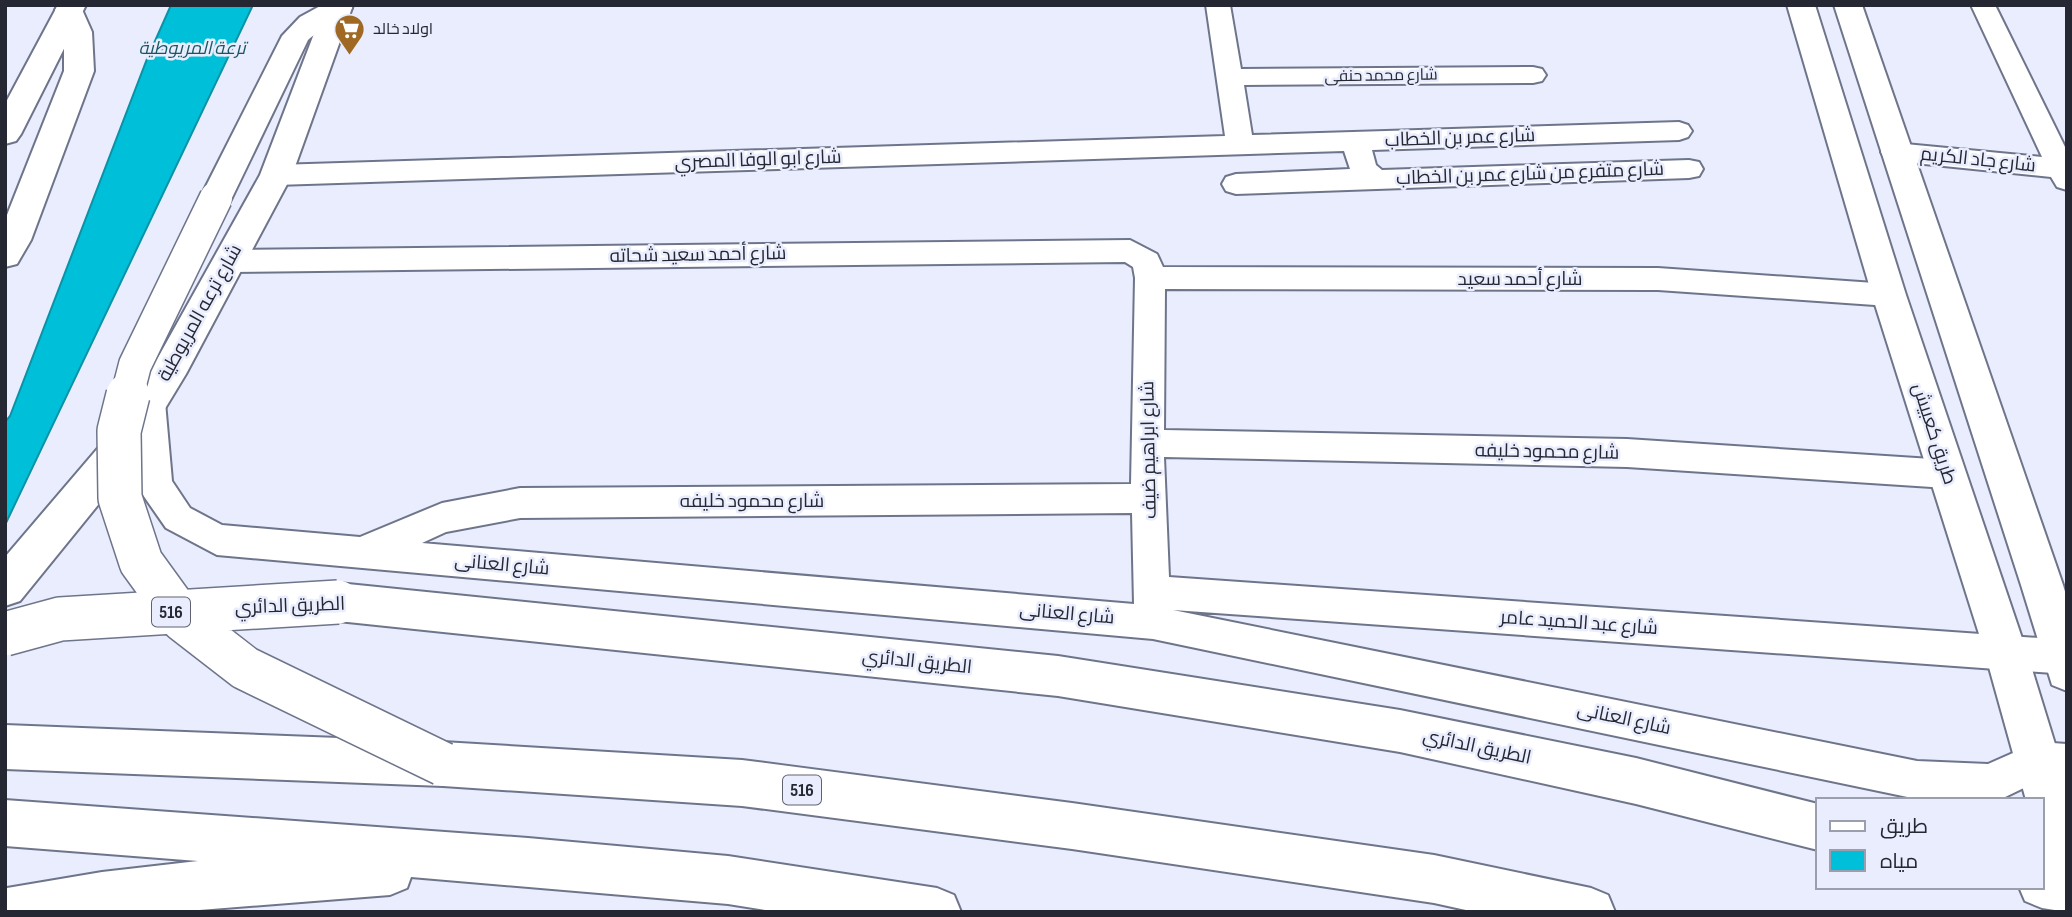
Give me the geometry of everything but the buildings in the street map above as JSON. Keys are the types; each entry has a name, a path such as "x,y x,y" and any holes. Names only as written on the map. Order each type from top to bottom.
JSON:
{"main road":[{"name":"طريق كعبيش","path":"1801,5 1889,295 2006,653 2052,762 2067,863"},
{"path":"1853,6 1895,152 2055,586 2065,662"},
{"path":"338,7 310,23 296,36 135,365 119,430 120,498 141,562 183,620 245,668 443,764"},
{"name":"شارع ترعه المريوطية","path":"5,588 118,452 149,401 276,175 338,7"},
{"path":"5,134 70,8"},
{"path":"10,247 79,71 81,49 78,28 70,8"},
{"name":"الطريق الدائري","path":"5,634 60,620 338,601 1044,675 1400,732 1636,780 1816,826"},
{"name":"516","path":"5,747 443,764 756,784 1072,826 1433,879 1591,912"},
{"path":"5,823 528,862 728,880 937,912"},
{"path":"7,912 63,901 193,884 528,862"},
{"path":"2044,884 2067,890"}],"street":[{"path":"1218,5 1240,145"},
{"path":"1983,5 2064,174"},
{"name":"شارع محمد حنفى","path":"1230,78 1533,75"},
{"name":"شارع عمر بن الخطاب","path":"1240,145 1679,131"},
{"name":"شارع متفرع من شارع عمر بن الخطاب","path":"1356,141 1363,172 1370,178 1381,180 1689,169"},
{"name":"شارع ابو الوفا المصري","path":"276,175 1240,145"},
{"name":"شارع جاد الكريم","path":"1895,152 2064,174"},
{"path":"1236,184 1370,178"},
{"name":"شارع أحمد سعيد شحاته","path":"229,261 1130,251 1147,262 1150,278"},
{"name":"شارع أحمد سعيد","path":"1150,278 1658,279 1889,295"},
{"name":"شارع ابراهيم ضيف","path":"1150,278 1147,443 1153,607"},
{"name":"شارع العنانى","path":"149,401 155,485 177,518 217,540 1153,607 1917,780 1990,785 2052,762"},
{"name":"شارع محمود خليفه","path":"1147,443 1628,453 1947,474"},
{"name":"شارع محمود خليفه","path":"363,552 442,518 520,503 1149,498"},
{"name":"شارع عبد الحميد عامر","path":"1153,607 2006,653 2065,662"}],"water":[{"name":"ترعة المريوطية","path":"171,5 253,5 5,525 5,422 10,416 147,59"}],"place":[{"name":"اولاد خالد","path":"350,56"}]}
